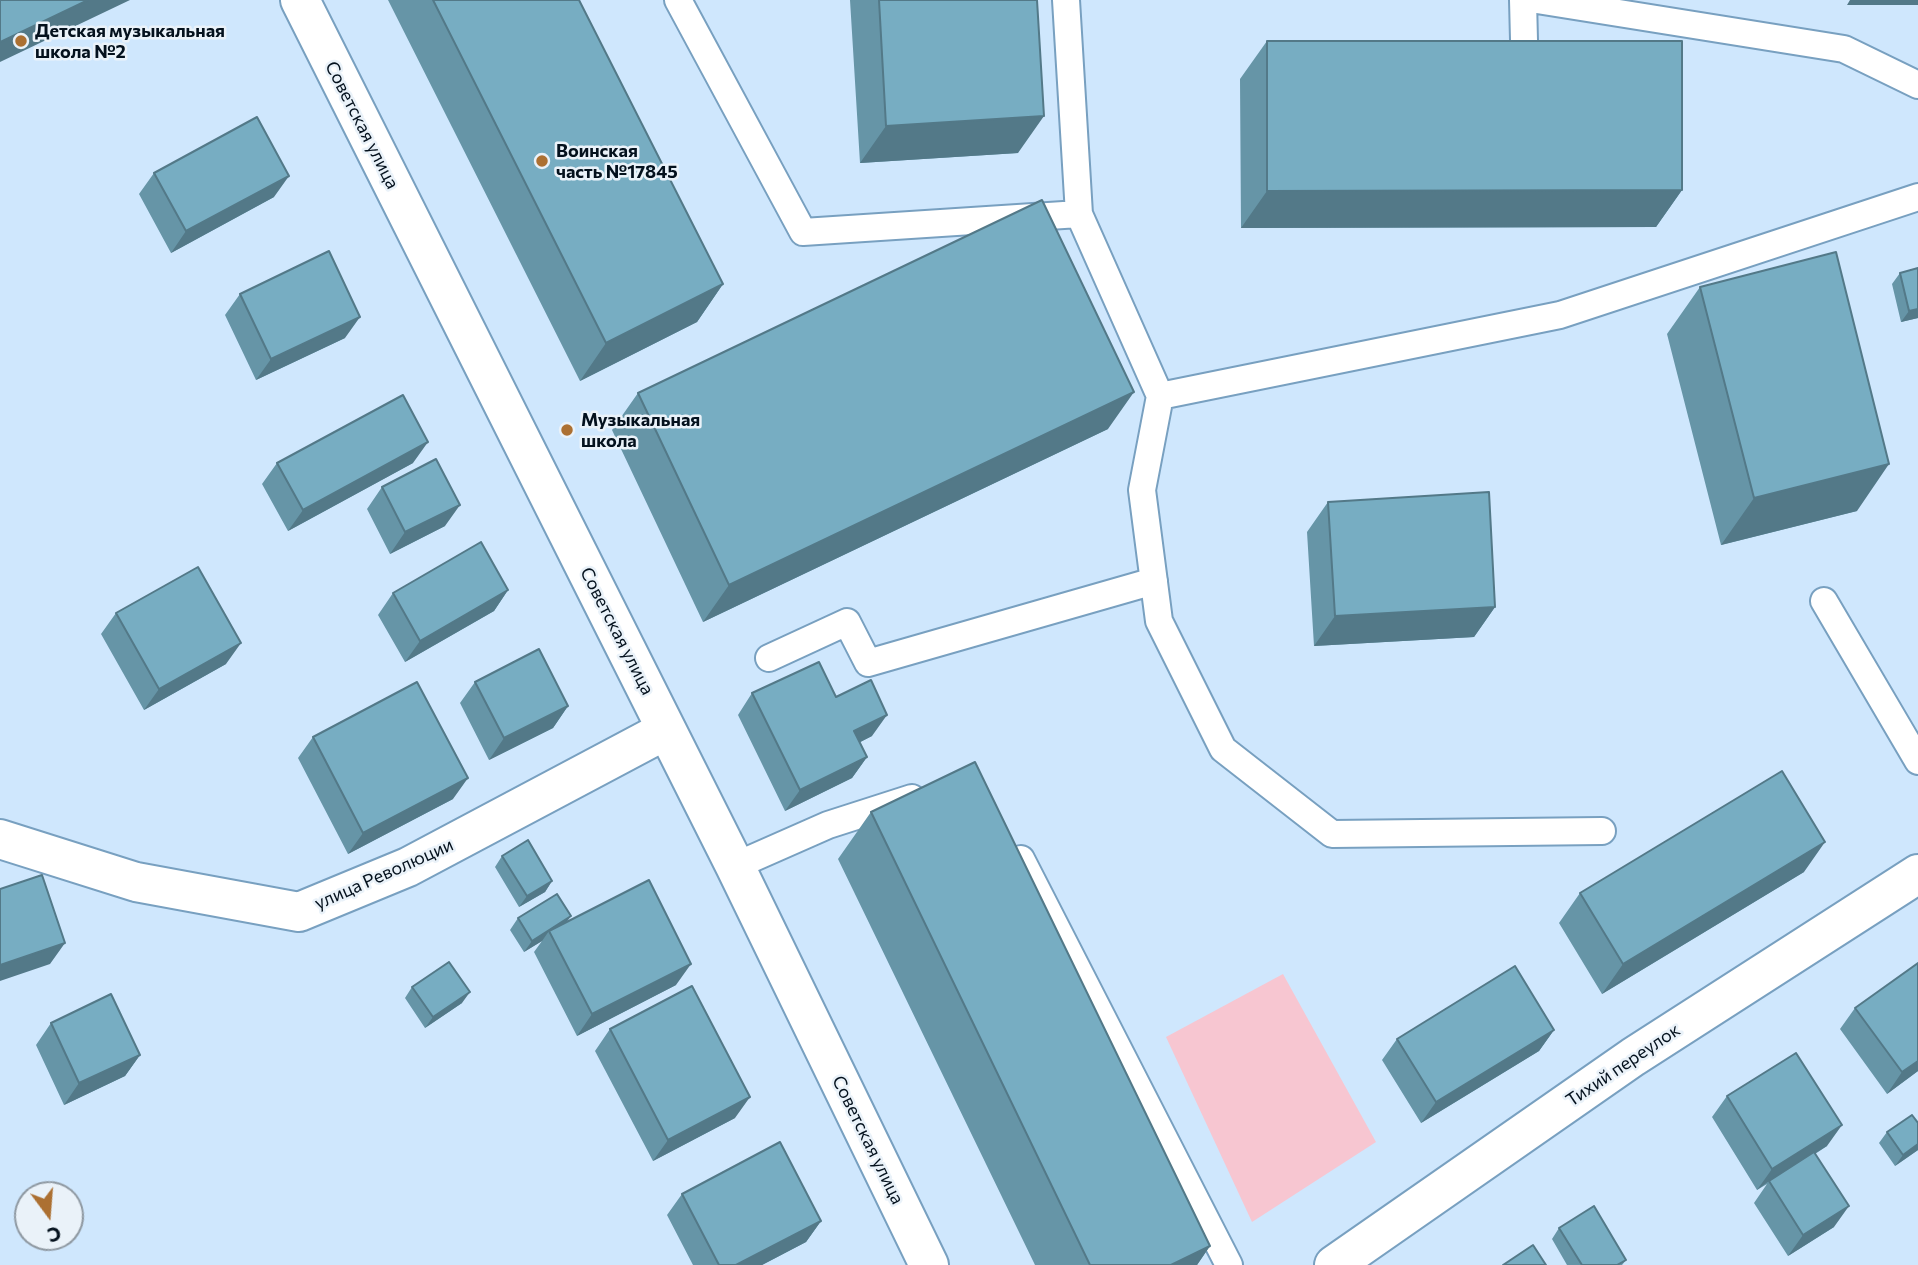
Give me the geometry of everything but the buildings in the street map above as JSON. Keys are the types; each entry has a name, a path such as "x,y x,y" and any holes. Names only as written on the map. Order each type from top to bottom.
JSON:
{"street":[{"name":"Советская улица","path":"300,0 734,866 929,1265"},
{"name":"улица Революции","path":"0,839 136,882 299,912 408,867 666,730"},
{"name":"Тихий переулок","path":"1334,1265 1633,1057 1918,874"}],"lane":[{"path":"678,0 803,232 1079,214"},
{"path":"1066,0 1079,214 1160,396 1142,490 1159,621 1223,749 1332,834 1602,831"},
{"path":"1522,0 1524,40"},
{"path":"1537,0 1844,49 1918,85"},
{"path":"1160,396 1560,314 1918,197"},
{"path":"769,658 847,622 868,663 1154,581"},
{"path":"1824,601 1918,761"},
{"path":"734,866 828,825 912,798 937,797"},
{"path":"1008,833 1229,1265"}],"shaded area":[{"path":"1283,974 1376,1142 1252,1222 1166,1037"}],"place":[{"name":"Детская музыкальная школа №2","path":"21,41"},
{"name":"Воинская часть №17845","path":"542,161"},
{"name":"Музыкальная школа","path":"567,430"}]}
